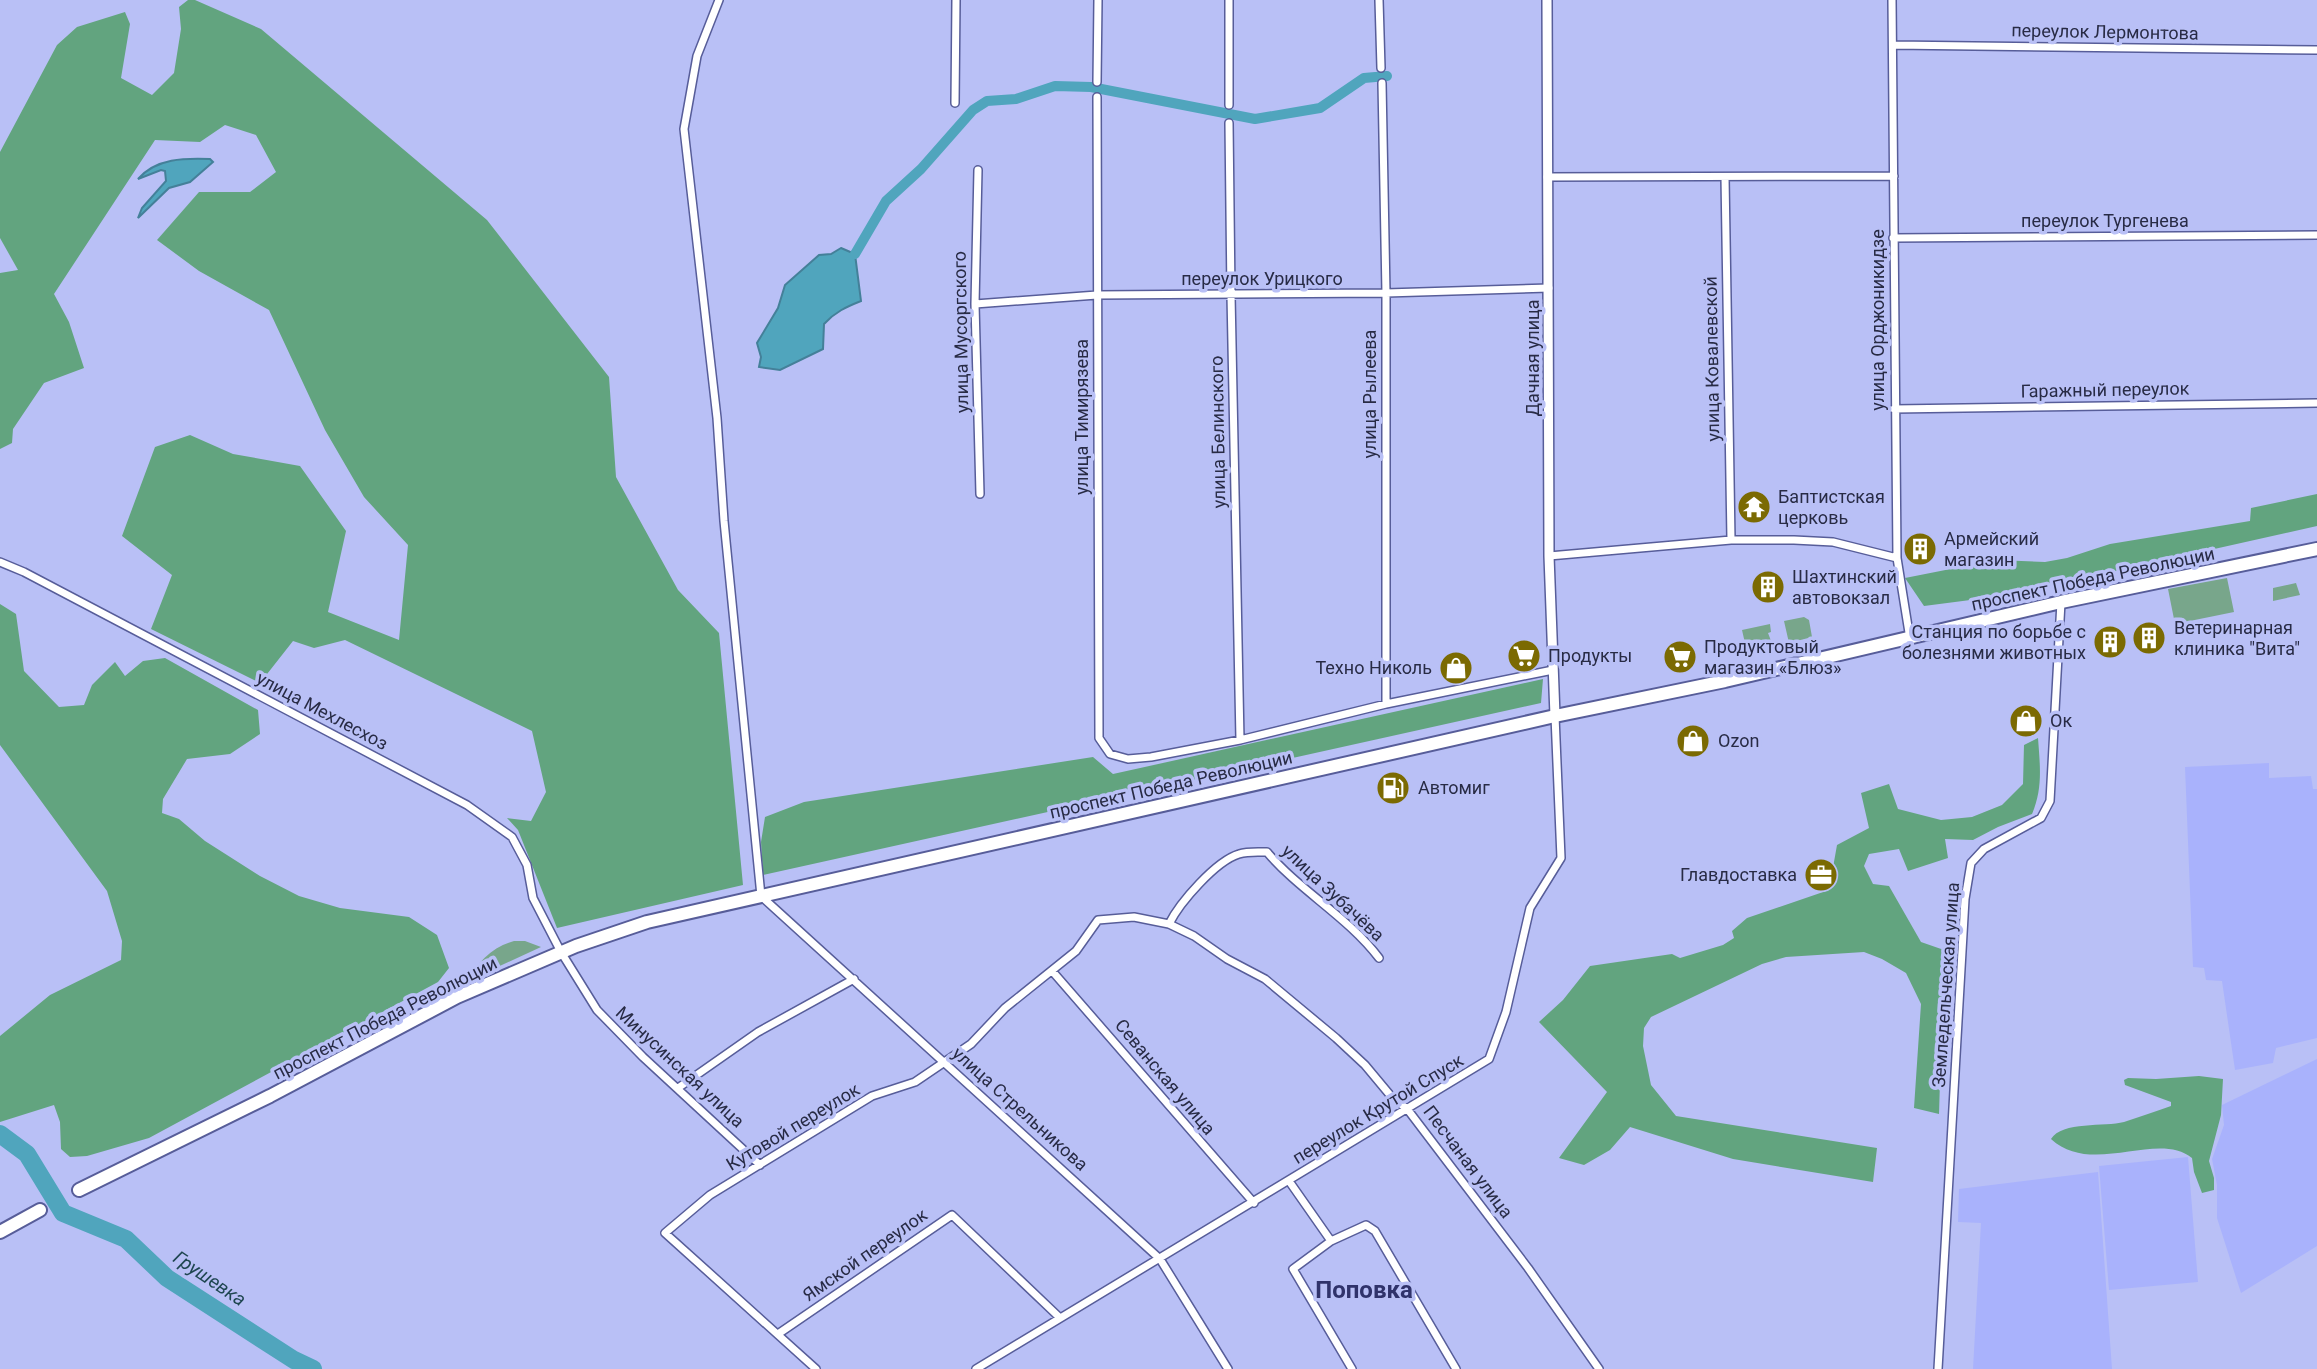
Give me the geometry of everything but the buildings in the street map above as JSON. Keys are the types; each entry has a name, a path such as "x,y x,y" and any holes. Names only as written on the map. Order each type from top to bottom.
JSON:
{"main road":[{"name":"проспект Победа Революции","path":"79,1190 270,1096 457,997 561,952 647,922 1555,716 1725,681 2061,602 2317,549"},
{"path":"0,1232 40,1210"}],"street":[{"path":"719,0 697,56 684,129 717,418 724,521 761,896"},
{"path":"955,103 956,0"},
{"path":"1097,82 1098,0"},
{"path":"1229,0 1229,105"},
{"path":"1379,0 1381,68"},
{"name":"Дачная улица","path":"1547,0 1549,556 1555,716"},
{"name":"улица Орджоникидзе","path":"1892,0 1897,558 1910,639"},
{"name":"переулок Лермонтова","path":"1893,45 2317,50"},
{"name":"улица Рылеева","path":"1382,83 1386,293 1387,704"},
{"name":"улица Тимирязева","path":"1097,97 1099,738 1110,754 1128,759 1240,740"},
{"name":"улица Белинского","path":"1230,123 1240,740"},
{"name":"улица Мусоргского","path":"978,170 975,304 980,494"},
{"path":"1547,177 1894,176"},
{"name":"улица Ковалевской","path":"1724,177 1731,540"},
{"name":"переулок Тургенева","path":"1893,238 2317,235"},
{"name":"переулок Урицкого","path":"975,304 1097,295 1386,293 1549,288"},
{"name":"Гаражный переулок","path":"1894,409 2317,403"},
{"path":"1549,556 1731,540 1794,540 1833,542 1897,558"},
{"name":"улица Мехлесхоз","path":"0,562 24,572 467,805 512,837 527,865 533,898 561,952"},
{"name":"Земледельческая улица","path":"1938,1369 1965,899 1971,863 1984,849 2041,818 2050,801 2061,602"},
{"path":"1240,740 1387,704 1553,670"},
{"name":"переулок Крутой Спуск","path":"976,1369 1489,1059 1506,1012 1530,908 1561,858 1555,716"},
{"name":"улица Зубачёва","path":"1169,924 1187,895 1222,863 1241,853 1267,852 1308,892 1367,942 1380,958"},
{"name":"улица Стрельникова","path":"761,896 1160,1259 1228,1369"},
{"name":"Песчаная улица","path":"1098,920 1134,917 1169,924 1194,936 1227,959 1265,979 1336,1038 1390,1095 1408,1110 1528,1268 1600,1369"},
{"name":"Кутовой переулок","path":"778,1334 665,1233 710,1195 873,1096 915,1082 971,1044 1005,1008 1076,951 1098,920"},
{"name":"Минусинская улица","path":"561,952 597,1010 643,1057 760,1165"},
{"name":"Севанская улица","path":"1053,972 1254,1203"},
{"path":"678,1088 758,1032 854,979"},
{"path":"1289,1181 1331,1241"},
{"name":"Ямской переулок","path":"778,1334 952,1215 1059,1317"},
{"path":"1352,1369 1293,1269 1331,1241 1366,1226 1374,1231 1456,1369"},
{"path":"778,1334 816,1369"}],"shaded area":[{"path":"210,159 213,162 190,182 169,188 138,218 142,208 166,181 165,171 161,170 138,179 145,172 171,161"},
{"path":"841,248 855,254 861,301 841,310 824,324 823,349 780,370 759,367 761,357 757,343 778,308 785,285 819,255 831,254"},
{"path":"2269,763 2269,778 2311,776 2313,789 2317,789 2317,1038 2276,1048 2273,1063 2235,1070 2222,981 2206,980 2204,968 2193,967 2185,767"},
{"path":"2317,1059 2317,1246 2241,1293 2217,1218 2217,1185 2212,1159 2224,1125 2222,1105"},
{"path":"2188,1157 2198,1282 2109,1290 2099,1166"},
{"path":"2098,1172 2112,1369 1973,1369 1981,1223 1958,1222 1959,1189"}],"green space":[{"path":"188,0 195,0 261,29 487,220 609,377 616,477 678,590 719,633 743,885 557,928 518,830 507,818 531,821 546,792 532,731 345,640 314,648 293,641 260,683 151,629 172,575 122,536 155,447 190,435 233,454 300,466 346,531 328,612 399,640 408,545 364,497 325,430 269,310 199,271 157,240 199,192 250,192 276,172 256,135 225,125 200,142 155,140 54,294 69,322 84,368 44,383 13,429 12,443 0,449 0,273 18,270 0,238 0,152 57,45 77,27 125,12 130,24 121,78 152,95 174,73 181,29 179,7"},
{"path":"2317,494 2317,526 2009,595 1924,606 1905,578 1996,560 2045,562 2110,544 2250,521 2251,508"},
{"path":"2227,578 2234,612 2175,624 2168,589"},
{"path":"2296,583 2300,595 2273,601 2273,588"},
{"path":"0,604 16,614 24,671 59,707 84,705 92,685 115,662 125,676 143,661 165,658 258,710 260,734 230,754 187,759 163,799 162,813 179,819 205,841 260,876 299,896 340,908 409,917 437,935 449,968 438,982 149,1138 87,1156 70,1157 61,1149 60,1122 54,1105 0,1122 0,1036 50,995 121,960 122,941 107,891 0,745"},
{"path":"1804,617 1809,620 1812,637 1789,643 1784,621"},
{"path":"1770,624 1771,632 1768,633 1773,646 1747,652 1742,630"},
{"path":"1543,679 1541,703 763,875 761,842 765,817 804,802 1093,757 1113,774"},
{"path":"2038,738 2039,786 2032,814 1973,840 1945,839 1948,858 1908,871 1899,849 1869,854 1864,866 1873,884 1889,886 1921,942 1944,950 1939,1114 1914,1108 1921,1004 1906,973 1864,952 1786,957 1762,964 1651,1017 1644,1028 1643,1046 1651,1085 1676,1116 1877,1148 1873,1182 1733,1159 1630,1127 1610,1150 1584,1165 1559,1158 1607,1092 1539,1022 1563,1000 1590,966 1672,954 1680,958 1723,945 1734,938 1732,931 1747,918 1829,890 1837,845 1869,828 1861,793 1889,784 1898,809 1941,820 1972,817 2002,805 2023,784 2024,745"},
{"path":"514,941 525,941 541,947 467,981 486,956"},
{"path":"2199,1076 2223,1079 2221,1115 2209,1161 2214,1190 2202,1193 2192,1158 2178,1151 2161,1149 2085,1154 2067,1150 2051,1139 2064,1129 2124,1122 2171,1106 2171,1102 2125,1085 2124,1080 2128,1078"}],"waterway":[{"path":"855,254 886,201 921,169 973,110 987,101 1016,99 1055,86 1091,87 1255,119 1320,108 1364,78 1387,76"},
{"name":"Грушевка","path":"0,1134 27,1154 63,1213 126,1239 167,1278 294,1360 313,1369"}],"place":[{"name":"Баптистская церковь","path":"1754,507"},
{"name":"Армейский магазин","path":"1920,549"},
{"name":"Шахтинский автовокзал","path":"1768,587"},
{"name":"Ветеринарная клиника \"Вита\"","path":"2149,638"},
{"name":"Станция по борьбе с болезнями животных","path":"2110,642"},
{"name":"Продукты","path":"1524,656"},
{"name":"Продуктовый магазин «Блюз»","path":"1680,657"},
{"name":"Техно Николь","path":"1456,668"},
{"name":"Ок","path":"2026,721"},
{"name":"Ozon","path":"1693,741"},
{"name":"Автомиг","path":"1393,788"},
{"name":"Главдоставка","path":"1821,875"}],"district":[{"name":"Поповка","path":"1364,1290"}]}
